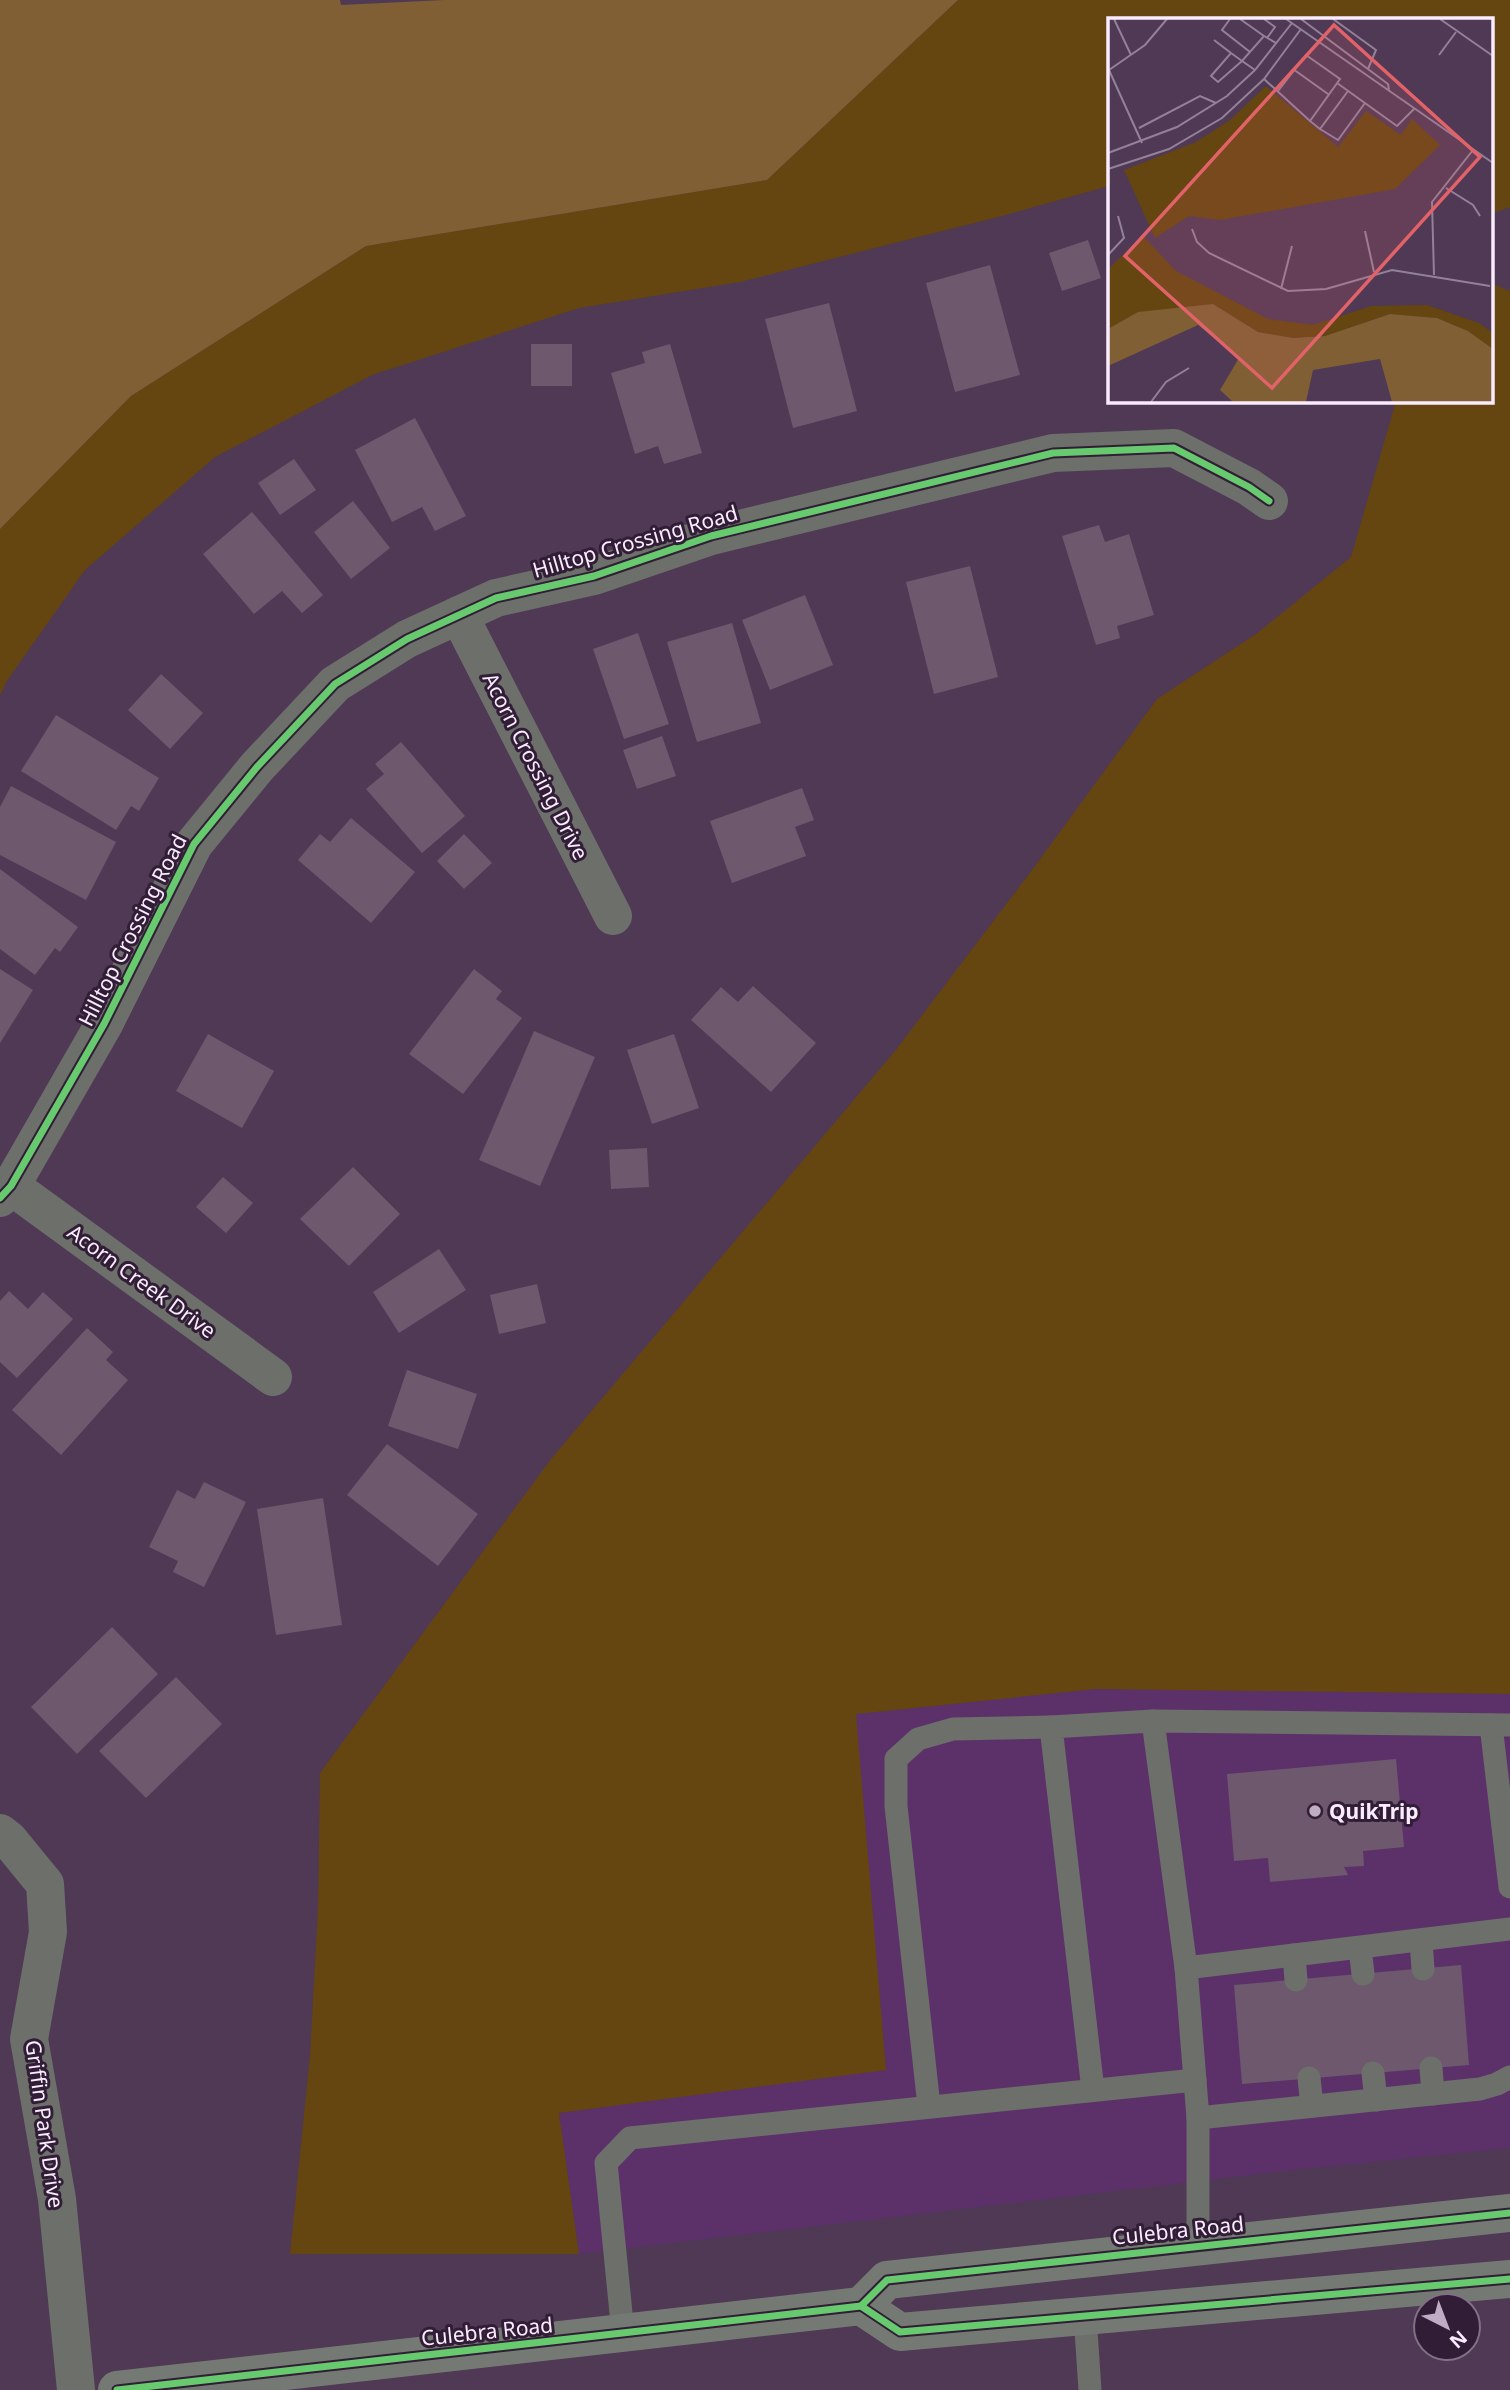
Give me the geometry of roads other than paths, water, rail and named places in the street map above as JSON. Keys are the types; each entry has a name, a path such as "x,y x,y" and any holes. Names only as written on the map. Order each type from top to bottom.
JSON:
{"main road":[{"name":"Culebra Road","path":"117,2390 861,2306 887,2280 1510,2213"},
{"path":"861,2306 900,2332 1510,2279"}],"street":[{"name":"Hilltop Crossing Road","path":"6,1192 104,1024 194,844 257,767 335,684 407,639 496,598 594,576 711,536 1053,453 1174,448 1249,486 1269,501"},
{"name":"Acorn Crossing Drive","path":"459,615 613,916"},
{"name":"Acorn Creek Drive","path":"6,1192 273,1377"},
{"name":"Griffin Park Drive","path":"0,1833 9,1840 45,1884 48,1932 15,2042 57,2199 76,2390"}],"lane":[{"path":"1153,1721 1186,1968 1198,2118 1198,2246"},
{"path":"929,2106 896,1806 896,1759 918,1739 953,1729 1153,1721 1501,1725 1510,1887"},
{"path":"1051,1727 1093,2090"},
{"path":"1186,1968 1510,1930"},
{"path":"1421,1941 1423,1969"},
{"path":"1360,1948 1363,1974"},
{"path":"1294,1955 1296,1980"},
{"path":"1431,2068 1433,2094"},
{"path":"1373,2073 1376,2100"},
{"path":"1198,2118 1480,2089 1510,2077"},
{"path":"1309,2078 1312,2106"},
{"path":"623,2333 606,2163 630,2138 1195,2080"},
{"path":"1085,2316 1090,2390"}],"place":[{"name":"QuikTrip","path":"1315,1811"}]}
